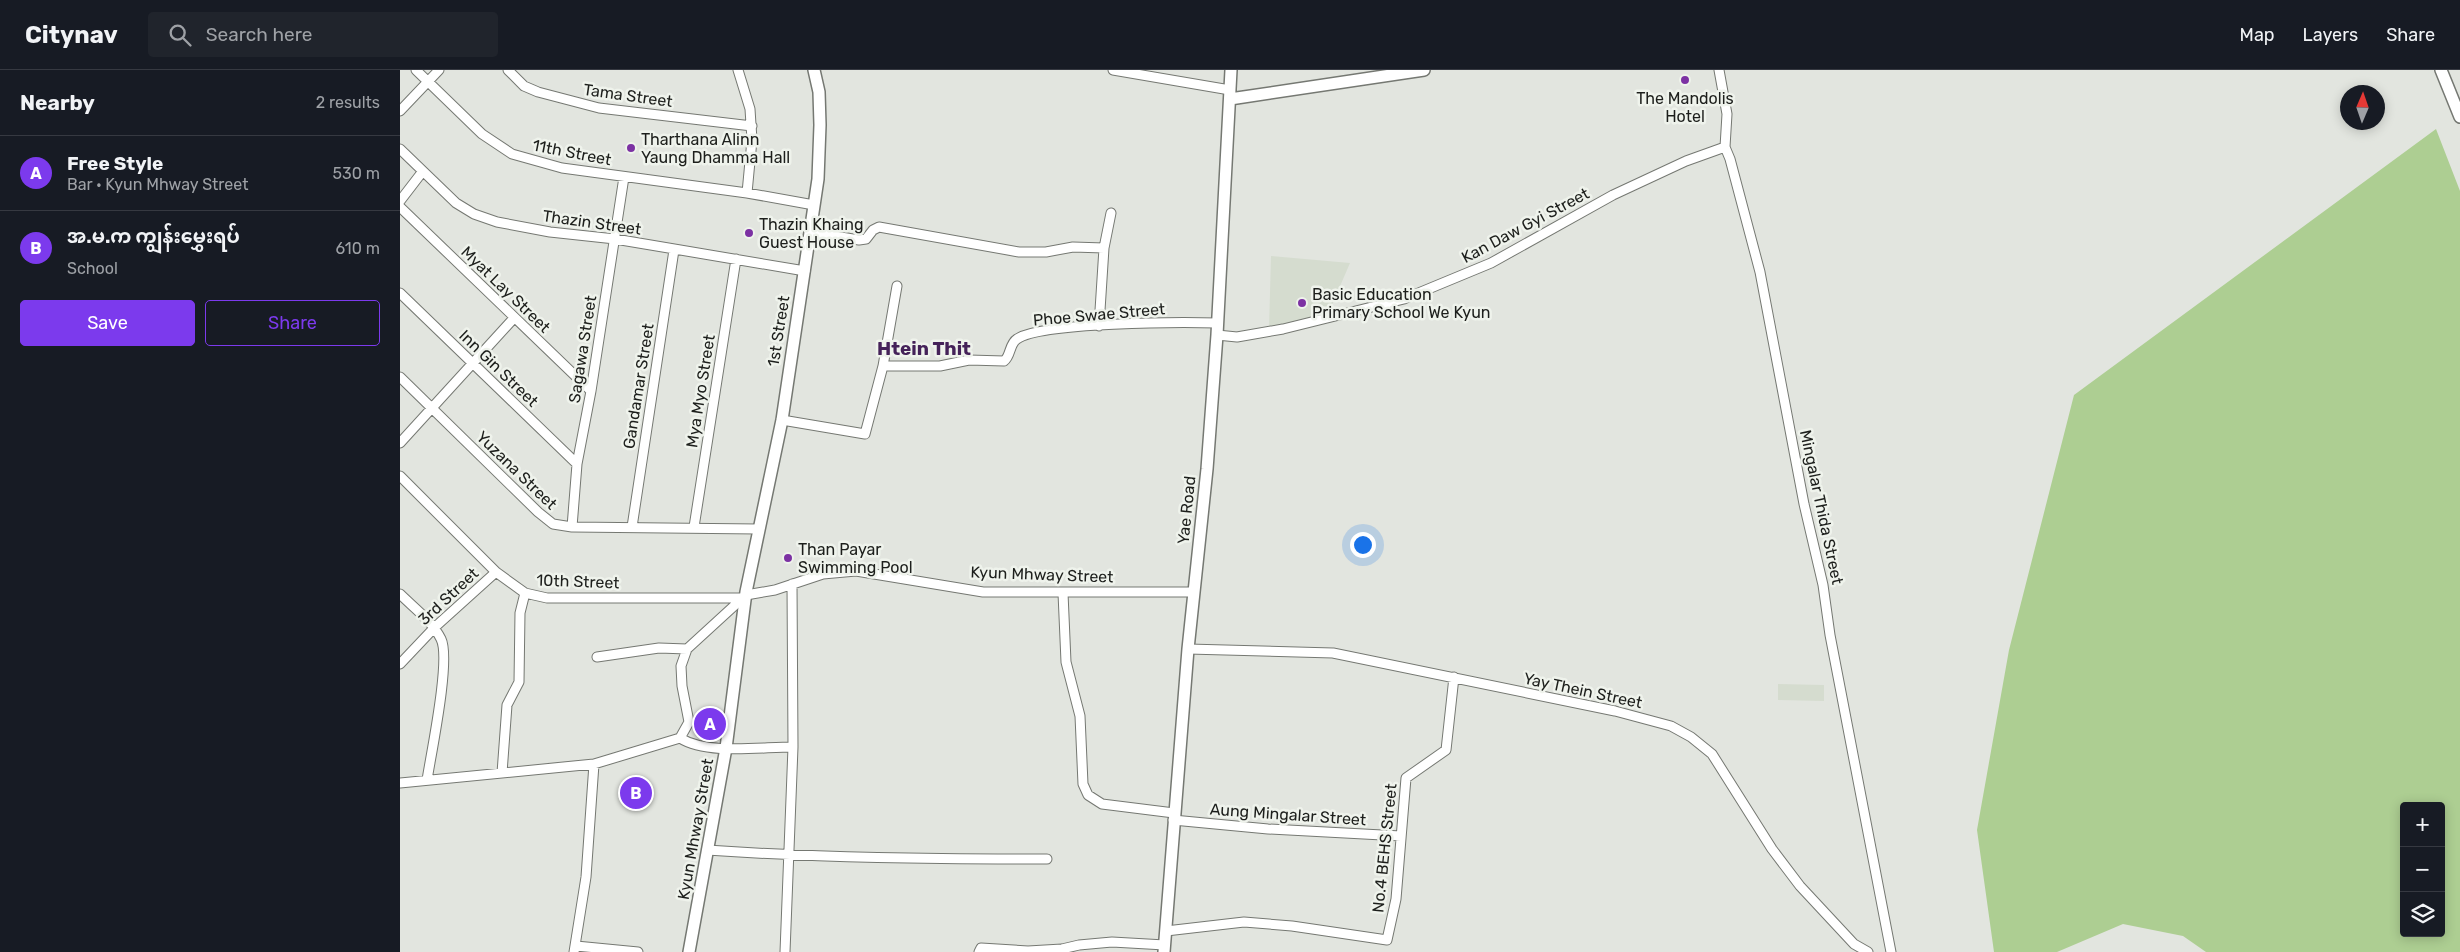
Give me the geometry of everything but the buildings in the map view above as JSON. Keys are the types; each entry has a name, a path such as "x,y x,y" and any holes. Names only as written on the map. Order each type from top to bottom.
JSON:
{"street":[{"name":"11th Street","path":"416,70 482,134 512,154 562,168 747,193 814,205"},
{"path":"400,111 439,70"},
{"name":"Tama Street","path":"508,70 524,86 538,92 599,108 752,126"},
{"path":"738,70 750,109 752,126 747,193"},
{"name":"1st Street","path":"744,597 782,420 818,179 819,92 814,70"},
{"path":"1112,70 1230,94 1424,70"},
{"name":"Yae Road","path":"1164,949 1188,649 1218,322 1231,70"},
{"name":"Mingalar Thida Street","path":"1719,70 1727,114 1725,147 1730,159 1760,272 1804,504 1823,585 1830,635 1891,952"},
{"path":"2441,70 2460,118"},
{"name":"Kan Daw Gyi Street","path":"1217,335 1237,336 1283,329 1404,299 1491,263 1613,195 1686,161 1725,147"},
{"name":"Thazin Street","path":"400,149 456,203 474,214 497,222 550,232 615,239 805,271"},
{"path":"400,201 423,171"},
{"name":"Sagawa Street","path":"572,527 577,464 591,391 624,177"},
{"name":"Myat Lay Street","path":"400,207 591,391"},
{"path":"1099,326 1104,248 1111,213"},
{"path":"810,232 859,240 866,239 873,230 879,227 1019,252 1046,252 1073,247 1104,248"},
{"name":"Gandamar Street","path":"632,526 674,250"},
{"name":"Mya Myo Street","path":"694,527 736,259"},
{"path":"782,420 865,434 883,366 897,286"},
{"name":"Inn Gin Street","path":"400,293 577,464"},
{"path":"400,442 431,407 474,365 514,318"},
{"name":"Phoe Swae Street","path":"883,366 940,366 969,360 1004,361 1013,342 1023,336 1053,330 1165,322 1218,322"},
{"name":"Yuzana Street","path":"400,377 538,512 553,524 572,527 632,526 758,529"},
{"name":"10th Street","path":"400,476 496,572 525,593 547,598 744,597"},
{"name":"Kyun Mhway Street","path":"689,952 726,748 744,597 775,590 823,574 856,571 983,592 1194,592"},
{"name":"3rd Street","path":"400,664 434,628 496,572"},
{"path":"785,952 793,747 792,584"},
{"path":"502,773 507,705 519,682 520,613 525,593"},
{"name":"Aung Mingalar Street","path":"1063,593 1066,662 1080,716 1083,784 1088,795 1102,804 1268,829 1401,836"},
{"path":"400,594 434,628 443,642 443,670 427,780"},
{"path":"400,783 594,764 680,738 689,722 682,686 681,666 687,649 744,597"},
{"path":"597,657 659,648 687,649"},
{"name":"Yay Thein Street","path":"1188,649 1333,653 1454,677 1671,726 1712,754 1772,848 1800,886 1854,944 1868,952"},
{"name":"No.4 BEHS Street","path":"1166,930 1244,922 1292,926 1387,940 1396,899 1406,778 1446,750 1454,677"},
{"path":"680,738 692,746 726,748 793,747"},
{"path":"594,764 586,877 575,949 638,952"},
{"path":"707,850 789,856 904,859 1047,859"},
{"path":"979,952 981,948 1053,951 1079,945 1112,942 1164,949"}],"shaded area":[{"path":"1271,256 1350,263 1328,314 1269,329"},
{"path":"1778,684 1824,685 1824,701 1778,700"}],"green space":[{"path":"2436,129 2460,191 2460,952 2206,952 2183,936 2123,924 2057,952 1994,952 1977,830 2009,650 2074,395"}],"place":[{"name":"The Mandolis Hotel","path":"1685,80"},
{"name":"Tharthana Alinn Yaung Dhamma Hall","path":"631,148"},
{"name":"Thazin Khaing Guest House","path":"749,233"},
{"name":"Basic Education Primary School We Kyun","path":"1302,303"},
{"name":"Than Payar Swimming Pool","path":"788,558"},
{"name":"Free Style","path":"710,724"},
{"name":"အ.မ.က ကျွန်းမွှေးရပ်","path":"636,793"}],"district":[{"name":"Htein Thit","path":"924,348"}]}
